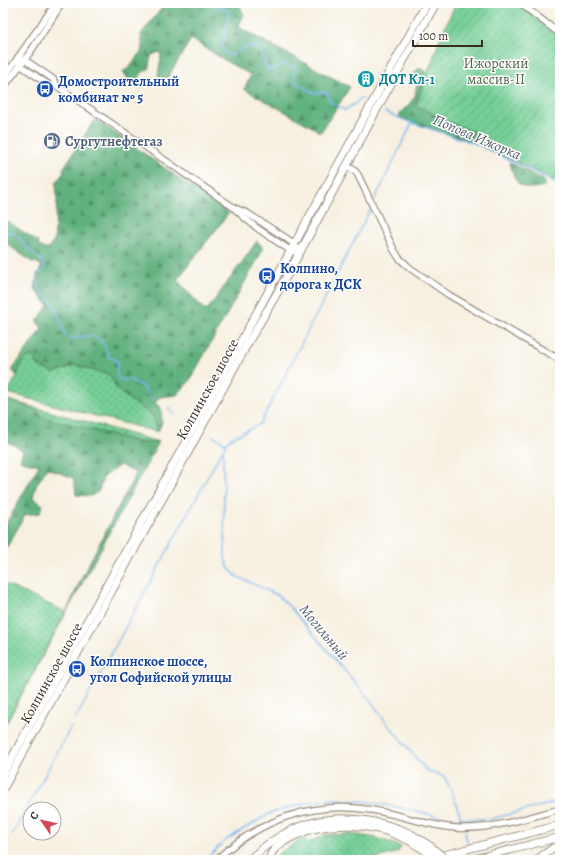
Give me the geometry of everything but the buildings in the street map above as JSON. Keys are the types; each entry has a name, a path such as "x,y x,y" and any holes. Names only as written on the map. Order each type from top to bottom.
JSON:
{"main road":[{"name":"Колпинское шоссе","path":"3,774 428,3"},
{"name":"Колпинское шоссе","path":"3,789 436,3"},
{"path":"249,860 263,848 287,832 324,821 345,819 366,820 390,826 430,846 446,860"},
{"path":"424,860 560,825"},
{"path":"270,860 272,852 291,837 314,829 334,826 355,826 378,829 410,837 437,860"},
{"path":"470,860 560,837"},
{"path":"537,860 560,843"}],"street":[{"path":"3,79 56,3"},
{"path":"3,88 25,60 62,3"},
{"path":"520,3 560,34"},
{"path":"527,9 532,3"},
{"path":"17,59 25,60 53,79 57,86 233,207 257,228 293,248 299,253"},
{"path":"17,59 20,65 50,85 57,86"},
{"path":"346,166 358,174 394,250 403,262 449,295 560,360"},
{"path":"216,860 227,849 269,823 284,817 315,809 347,807 372,810 445,827 469,828 497,825 560,809"}],"green space":[{"path":"166,3 238,3 244,15 238,27 350,87 321,132 317,131 244,89 251,75 191,39 165,82 162,77 158,76 161,55 159,52 152,55 149,69 140,75 140,80 134,87 128,84 127,77 122,72 129,68 143,49 141,34"},
{"name":"Ижорский массив-II","path":"456,3 517,3 560,36 560,183 474,142 474,132 449,122 416,105 442,33"},
{"path":"419,68 427,72 416,105 449,122 475,132 474,142 410,122 400,117 399,114 415,96 418,77 415,76 414,73"},
{"path":"95,119 229,213 177,280 204,309 208,309 257,241 264,248 189,382 177,395 160,397 155,402 161,409 162,423 158,432 153,416 117,390 110,375 75,365 54,373 39,366 32,355 22,363 17,376 12,370 42,328 37,322 48,305 35,289 37,275 42,266 36,262 33,263 3,241 3,218 38,242 39,246 48,249 54,241 57,202 56,183 64,172 63,169"},
{"path":"509,162 545,181 544,186 528,188 521,186 515,178"},
{"path":"32,355 39,366 54,373 75,365 110,375 117,390 153,416 158,432 7,393 17,376 24,359"},
{"path":"9,400 38,411 41,417 143,443 159,442 3,729 66,612 84,573 136,473 120,465 103,478 99,491 91,496 76,495 73,478 47,468 36,486 33,498 43,505 40,513 25,515 3,552 3,529 39,465 20,460 23,451 14,445 7,442 3,445 3,403"},
{"path":"12,401 159,442 143,443 41,417 38,411"},
{"path":"3,583 66,612 3,729"},
{"path":"349,834 388,841 401,847 398,852 372,860 276,860 278,854 304,837 307,843 325,835"}],"waterway":[{"name":"Попова Ижорка","path":"209,3 229,11 222,48 226,54 234,55 247,45 259,50 268,70 285,64 295,67 294,81 314,93 326,92 330,102 345,110 356,103 359,99 363,99"},
{"name":"Попова Ижорка","path":"385,112 412,123 474,143 560,185"},
{"path":"375,199 412,123"},
{"path":"75,720 228,440 260,424 370,210"},
{"name":"Могильный","path":"3,231 5,233 14,233 29,250 43,262 44,269 38,276 38,283 41,293 51,300 57,310 66,337 71,338 93,335 104,344 108,357 116,360 118,363 116,373 119,379 129,379 143,387 153,399"},
{"path":"168,407 174,415"},
{"path":"212,436 226,443"},
{"name":"Могильный","path":"223,450 225,558 228,567 236,576 277,595 289,606 366,695 427,771 444,777 451,789 462,821"},
{"path":"12,835 71,727"},
{"path":"205,860 225,841 271,813 309,802 336,799 370,802 417,811 448,819 491,819 560,801"},
{"path":"465,832 468,845"},
{"path":"3,851 8,842"}],"place":[{"name":"ДОТ Кл-1","path":"366,79"},
{"name":"Домостроительный комбинат № 5","path":"45,89"},
{"name":"Сургутнефтегаз","path":"52,141"},
{"name":"Колпино, дорога к ДСК","path":"267,276"},
{"name":"Колпинское шоссе, угол Софийской улицы","path":"77,669"}]}
